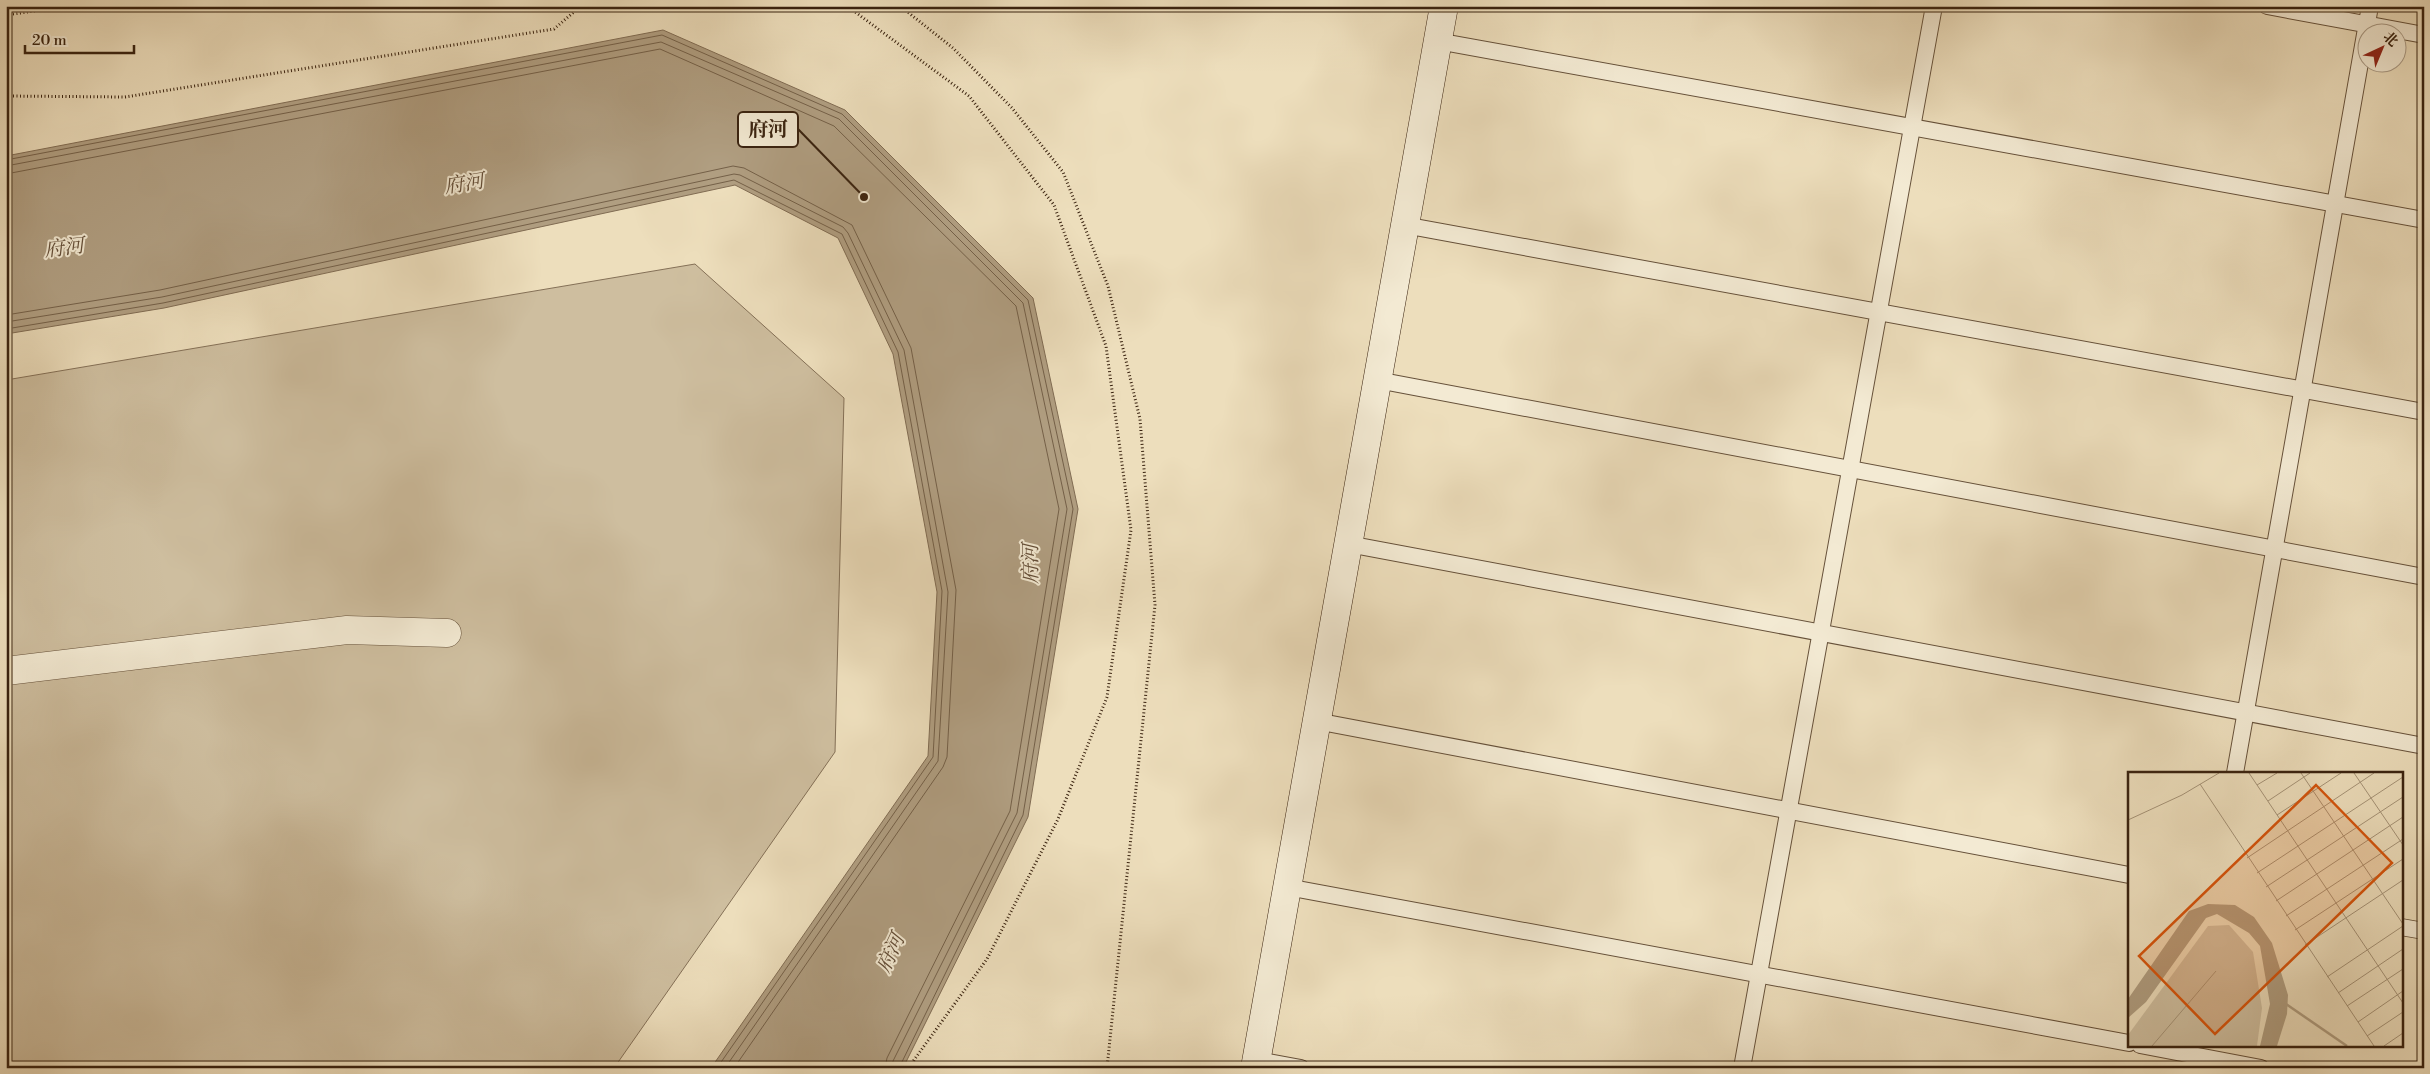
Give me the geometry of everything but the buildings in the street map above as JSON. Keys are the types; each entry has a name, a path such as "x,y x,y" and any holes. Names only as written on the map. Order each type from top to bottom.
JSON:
{"street":[{"path":"1256,1064 1436,41 1444,6"},
{"path":"6,671 347,630 447,632"}],"lane":[{"path":"1742,1068 1934,6"},
{"path":"2267,6 2358,23"},
{"path":"2367,22 2370,6"},
{"path":"2408,32 2424,35"},
{"path":"1436,41 2424,220"},
{"path":"2235,772 2358,71"},
{"path":"1404,224 2424,412"},
{"path":"1377,380 2424,577"},
{"path":"1348,544 2424,746"},
{"path":"1316,721 2128,875"},
{"path":"1287,887 2128,1043"},
{"path":"2402,927 2424,931"},
{"path":"2144,1046 2186,1056 2260,1068"},
{"path":"1256,1064 1301,1068"}],"path":[{"path":"6,15 70,6"},
{"path":"6,96 125,97 554,29 581,6"},
{"path":"847,6 969,96 1054,205 1106,346 1131,530 1107,697 1065,801 987,959 914,1060 911,1068"},
{"path":"900,6 953,48 1012,108 1063,172 1108,286 1140,419 1155,605 1107,1068"}],"shaded area":[{"path":"695,264 844,398 835,752 614,1068 6,1068 6,380"}],"water":[{"path":"663,30 845,110 1033,298 1078,509 1028,817 903,1068 711,1068 928,756 937,592 893,354 838,238 735,185 164,308 6,334 6,156"}],"place":[{"name":"府河","path":"864,197"}]}
